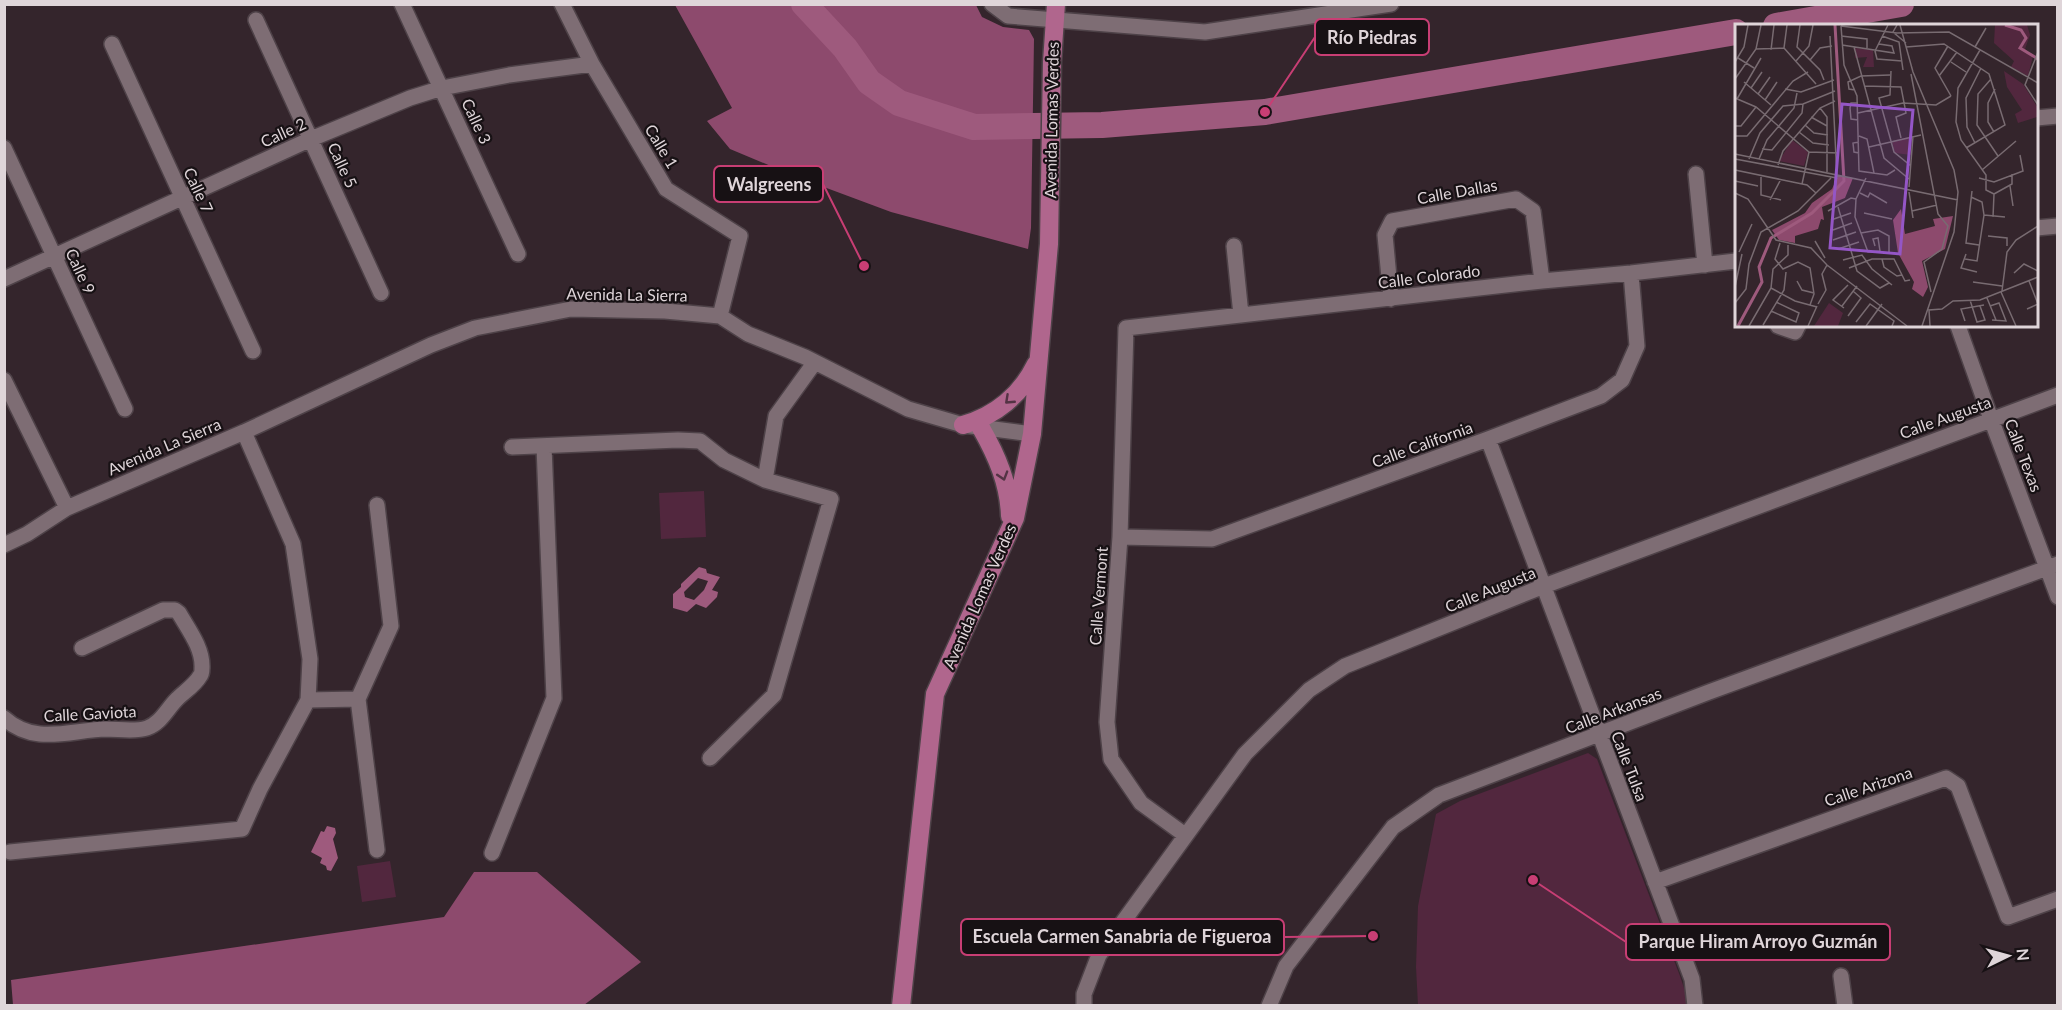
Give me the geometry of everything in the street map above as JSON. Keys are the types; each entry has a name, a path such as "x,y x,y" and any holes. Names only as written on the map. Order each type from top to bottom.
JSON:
{"main road":[{"name":"Avenida Lomas Verdes","path":"901,1005 935,694 1015,518 1032,434 1049,244 1055,12"},
{"path":"963,426 997,411 1029,379 1039,357"},
{"path":"981,428 996,454 1006,487 1010,529"}],"street":[{"name":"Calle 3","path":"402,4 518,254"},
{"name":"Calle 1","path":"562,4 592,64 666,189 740,236 720,316"},
{"path":"992,4 1008,16 1025,17 1055,12 1205,32 1354,7 1391,4"},
{"name":"Calle 5","path":"256,20 381,293"},
{"name":"Calle 7","path":"112,44 253,351"},
{"name":"Calle 2","path":"4,279 310,139 410,98 442,88 509,75 592,64"},
{"path":"2038,118 2058,116"},
{"name":"Calle 9","path":"4,148 125,409"},
{"path":"1696,174 1705,265"},
{"name":"Calle Dallas","path":"1391,299 1385,234 1392,221 1516,199 1533,211 1542,281"},
{"path":"2038,228 2058,226"},
{"path":"1234,246 1240,315"},
{"name":"Calle Colorado","path":"1126,328 1735,261"},
{"name":"Calle California","path":"1120,537 1212,539 1600,396 1622,380 1637,346 1631,273"},
{"name":"Avenida La Sierra","path":"4,545 27,534 67,508 244,432 431,345 476,328 571,309 665,311 720,316 748,334 815,362 908,410 963,426 1032,434"},
{"path":"1781,327 1795,332 1798,327"},
{"name":"Calle Texas","path":"1958,327 1991,419 2052,566 2058,597"},
{"name":"Calle Vermont","path":"1126,328 1120,537 1107,722 1111,759 1141,803 1185,835"},
{"path":"765,480 776,416 815,362"},
{"path":"4,380 67,508"},
{"name":"Calle Augusta","path":"1083,1005 1084,994 1099,955 1245,754 1309,690 1345,666 1544,586 2058,395"},
{"path":"10,852 242,829 260,789 308,700 310,659 293,544 244,432"},
{"name":"Calle Tulsa","path":"1488,439 1692,979 1695,1005"},
{"path":"512,447 700,441 724,460 765,480 831,499 774,695 710,758"},
{"path":"492,853 554,698 544,446"},
{"path":"377,505 391,626 358,699 377,850"},
{"name":"Calle Arkansas","path":"1269,1005 1286,966 1393,827 1439,795 2052,566"},
{"name":"Calle Gaviota","path":"4,718 25,732 44,736 97,730 148,728 165,714 200,677 202,671 201,658 196,644 179,613 175,610 163,610 82,648"},
{"path":"308,700 358,699"},
{"name":"Calle Arizona","path":"1656,882 1946,778 1958,786 2008,917 2058,898"},
{"path":"1841,976 1845,1005"}],"shaded area":[{"path":"675,5 976,5 982,17 1003,27 1029,30 1034,39 1031,228 1028,249 891,212 730,149 707,121 732,108"},
{"path":"704,491 706,537 661,539 659,493"},
{"path":"699,567 706,569 707,573 720,577 712,590 718,592 717,597 706,608 696,604 687,612 673,608 673,594 681,587 681,584","holes":["698,578 708,581 704,590 694,600 685,597 684,592"]},
{"path":"1588,753 1597,759 1680,976 1687,1005 1418,1005 1416,967 1418,906 1436,814 1460,801"},
{"path":"327,826 335,828 336,833 333,839 338,858 331,871 320,863 322,858 311,852 321,831 324,832"},
{"path":"390,861 396,897 362,902 357,866"},
{"path":"474,872 537,872 641,962 584,1005 13,1005 11,980 444,917"}],"waterway":[{"path":"804,4 845,48 869,82 899,103 974,127 1102,125 1265,112 1735,32"},
{"path":"1787,24 1901,4"}],"place":[{"name":"Río Piedras","path":"1265,112"},
{"name":"Walgreens","path":"864,266"},
{"name":"Parque Hiram Arroyo Guzmán","path":"1533,880"},
{"name":"Escuela Carmen Sanabria de Figueroa","path":"1373,936"}]}
